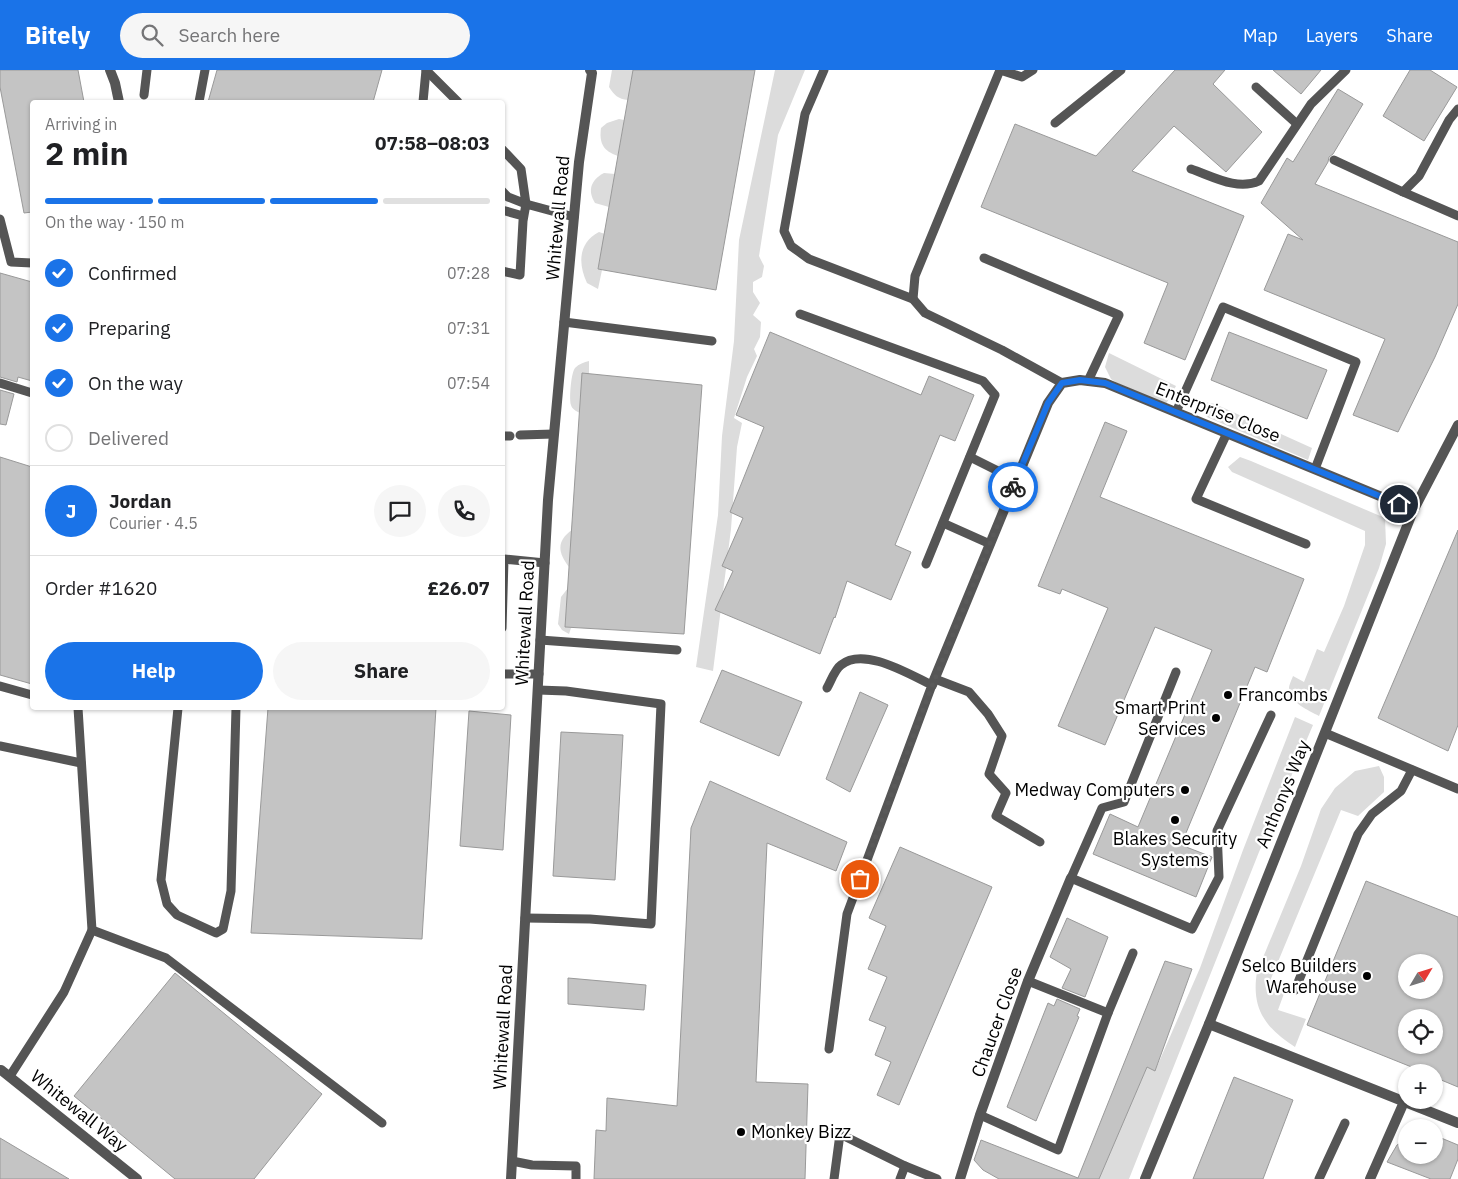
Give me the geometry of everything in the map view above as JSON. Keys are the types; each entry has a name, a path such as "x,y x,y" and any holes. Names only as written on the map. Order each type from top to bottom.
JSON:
{"street":[{"path":"110,70 119,100"},
{"name":"Whitewall Road","path":"510,1179 540,640 554,434 579,162 592,73 590,70"},
{"name":"Enterprise Close","path":"1062,383 1080,380 1105,383 1413,511"},
{"path":"934,682 1048,403 1062,383"},
{"name":"Anthonys Way","path":"1145,1179 1209,1024 1413,511 1458,425"},
{"name":"Chaucer Close","path":"960,1179 980,1115 1028,980 1070,878"},
{"path":"1209,1024 1398,1100"},
{"name":"Whitewall Way","path":"3,1071 137,1179"},
{"path":"1370,1179 1401,1109"},
{"path":"1422,1109 1458,1123"}],"lane":[{"path":"144,95 147,70"},
{"path":"199,100 205,70"},
{"path":"423,100 426,70 456,100"},
{"path":"824,70 805,114 784,231 791,246 809,258 913,298 924,313 1002,350 1062,383"},
{"path":"913,298 915,276 1000,70 1022,77 1032,70"},
{"path":"1055,123 1122,70"},
{"path":"1191,169 1236,184 1258,182 1263,178 1311,104 1346,70"},
{"path":"1256,87 1297,124"},
{"path":"1403,192 1419,176 1458,109"},
{"path":"505,152 521,169 526,204 523,216 520,275 505,272"},
{"path":"1334,160 1458,216"},
{"path":"505,194 526,204 574,216"},
{"path":"505,211 523,216"},
{"path":"0,220 11,262 30,263"},
{"path":"984,258 1119,315 1088,381"},
{"path":"1176,412 1223,306 1356,362 1315,469"},
{"path":"800,314 983,381 995,395 926,564"},
{"path":"564,322 712,341"},
{"path":"0,383 30,392"},
{"path":"1227,433 1196,499 1306,544"},
{"path":"520,435 554,434"},
{"path":"970,457 1016,480"},
{"path":"943,523 990,544"},
{"path":"505,559 545,562"},
{"path":"540,640 677,650"},
{"path":"827,688 840,665 855,658 877,660 934,682 969,692 988,714 1002,736 989,774 1006,793 996,816 1040,842"},
{"path":"1176,672 1124,802 1102,808 1070,878 1192,929 1219,877 1217,831 1271,716"},
{"path":"505,674 538,674"},
{"path":"830,1050 847,914 934,682"},
{"path":"0,686 30,694"},
{"path":"525,918 590,919 651,924 661,704 566,691 538,690"},
{"path":"3,1071 64,992 92,930 78,710"},
{"path":"178,710 161,880 167,904 178,915 216,933 223,929 231,890 236,710"},
{"path":"1325,733 1458,789"},
{"path":"0,746 81,763"},
{"path":"1295,990 1358,834 1372,814 1401,791 1412,770"},
{"path":"92,930 166,958 382,1123"},
{"path":"980,1115 1058,1150 1108,1013 1133,953"},
{"path":"1028,980 1108,1013"},
{"path":"1318,1179 1345,1123"},
{"path":"834,1179 840,1134 905,1166 937,1179"},
{"path":"512,1161 576,1166 576,1179"},
{"path":"900,1179 905,1166"}],"shaded area":[{"path":"612,70 633,70 628,100 617,96 609,87"},
{"path":"775,70 805,70 778,135 759,256 764,266 762,277 753,282 753,292 760,303 753,315 761,322 760,337 754,349 757,356 747,377 734,418 742,423 737,447 731,529 713,671 696,667 718,515 722,436 734,341 739,240"},
{"path":"619,119 624,120 618,156 609,152 603,146 601,128 607,123"},
{"path":"604,173 615,174 609,207 595,203 591,194 593,182"},
{"path":"599,232 605,234 598,269 602,270 598,289 587,283 581,261 587,242"},
{"path":"1109,353 1176,386 1166,404 1111,379 1105,367"},
{"path":"589,361 589,374 580,413 573,409 571,405 571,380 575,368"},
{"path":"1204,402 1215,404 1312,448 1308,460 1207,417"},
{"path":"1240,457 1385,518 1386,544 1379,568 1319,716 1296,702 1290,693 1289,685 1293,676 1304,682 1317,649 1324,652 1344,606 1365,545 1365,531 1232,472 1228,467"},
{"path":"572,530 569,567 560,547 563,538"},
{"path":"568,588 565,627 571,628 569,634 562,630 558,624 561,597"},
{"path":"1295,717 1313,725 1259,852 1129,1179 1099,1179 1147,1067 1155,1071 1200,968 1243,850"},
{"path":"1379,766 1384,777 1384,792 1358,816 1341,810 1270,981 1286,988 1278,1010 1306,1019 1295,1047 1276,1032 1262,1016 1256,996 1257,972 1301,866 1321,809 1335,788 1355,771"}],"building":[{"path":"0,70 78,70 84,100 30,100 30,212 24,213 0,87"},
{"path":"217,70 382,70 374,100 209,100"},
{"path":"633,70 755,70 716,290 598,269"},
{"path":"1175,70 1225,70 1213,84 1262,132 1226,172 1174,126 1132,171 1244,216 1185,360 1144,343 1168,283 981,207 1015,124 1096,156"},
{"path":"1273,70 1321,70 1301,94"},
{"path":"1410,70 1430,70 1457,87 1424,141 1383,116"},
{"path":"1338,89 1363,104 1333,154 1329,157 1315,184 1458,242 1458,304 1435,357 1398,432 1353,415 1385,339 1264,290 1288,234 1303,240 1261,203 1287,158 1293,162"},
{"path":"0,273 30,281 30,380 18,377 17,382 0,377"},
{"path":"770,332 921,395 929,376 974,395 955,441 940,435 895,545 911,552 891,600 847,581 835,618 820,654 715,610 733,571 722,566 743,518 730,512 764,427 736,415"},
{"path":"1229,332 1327,370 1307,419 1211,380"},
{"path":"582,373 702,385 684,634 565,627"},
{"path":"0,390 14,394 6,425 0,424"},
{"path":"1105,422 1127,431 1100,497 1304,579 1267,672 1255,667 1181,845 1212,857 1196,897 1093,854 1110,814 1138,827 1212,650 1155,627 1105,745 1058,726 1108,608 1062,589 1060,594 1038,586"},
{"path":"0,457 30,466 30,683 0,675"},
{"path":"1458,530 1458,725 1448,751 1378,718"},
{"path":"722,670 802,702 779,756 700,722"},
{"path":"860,692 888,705 850,792 826,779"},
{"path":"268,710 436,710 422,939 251,933"},
{"path":"469,711 511,715 503,850 460,846"},
{"path":"561,732 623,735 615,880 553,876"},
{"path":"710,781 847,842 836,871 767,843 756,1082 808,1084 805,1179 594,1179 596,1130 606,1131 607,1098 677,1106 691,828"},
{"path":"900,847 992,887 899,1105 877,1095 891,1062 875,1055 886,1027 869,1020 887,977 868,969 886,926 869,918"},
{"name":"Selco Builders Warehouse","path":"1366,881 1458,917 1458,1087 1443,1081 1443,1064 1404,1064 1307,1025"},
{"path":"1067,918 1108,937 1085,997 1062,988 1071,969 1050,957"},
{"path":"1165,961 1192,969 1155,1071 1147,1067 1099,1179 999,1179 983,1170 974,1160 981,1140 1078,1178"},
{"path":"175,973 322,1094 254,1179 175,1179 74,1096"},
{"path":"568,978 646,985 644,1010 568,1004"},
{"path":"1057,999 1080,1009 1077,1016 1079,1017 1036,1121 1007,1107 1048,1003 1054,1006"},
{"path":"1234,1077 1293,1100 1263,1179 1193,1179"},
{"path":"0,1138 69,1179 0,1179"},
{"path":"1443,1139 1458,1145 1458,1159 1450,1179 1431,1179 1387,1162 1397,1145 1398,1164 1443,1164"}],"way so far":[{"path":"860,879 932,686 1013,487"}],"place":[{"name":"Francombs","path":"1228,695"},
{"name":"Smart Print Services","path":"1216,718"},
{"name":"Medway Computers","path":"1185,790"},
{"name":"Blakes Security Systems","path":"1175,820"},
{"name":"Selco Builders Warehouse","path":"1367,976"},
{"name":"Monkey Bizz","path":"741,1132"}],"route":[{"path":"1013,487 1048,403 1062,383 1080,380 1105,383 1399,504"}]}
